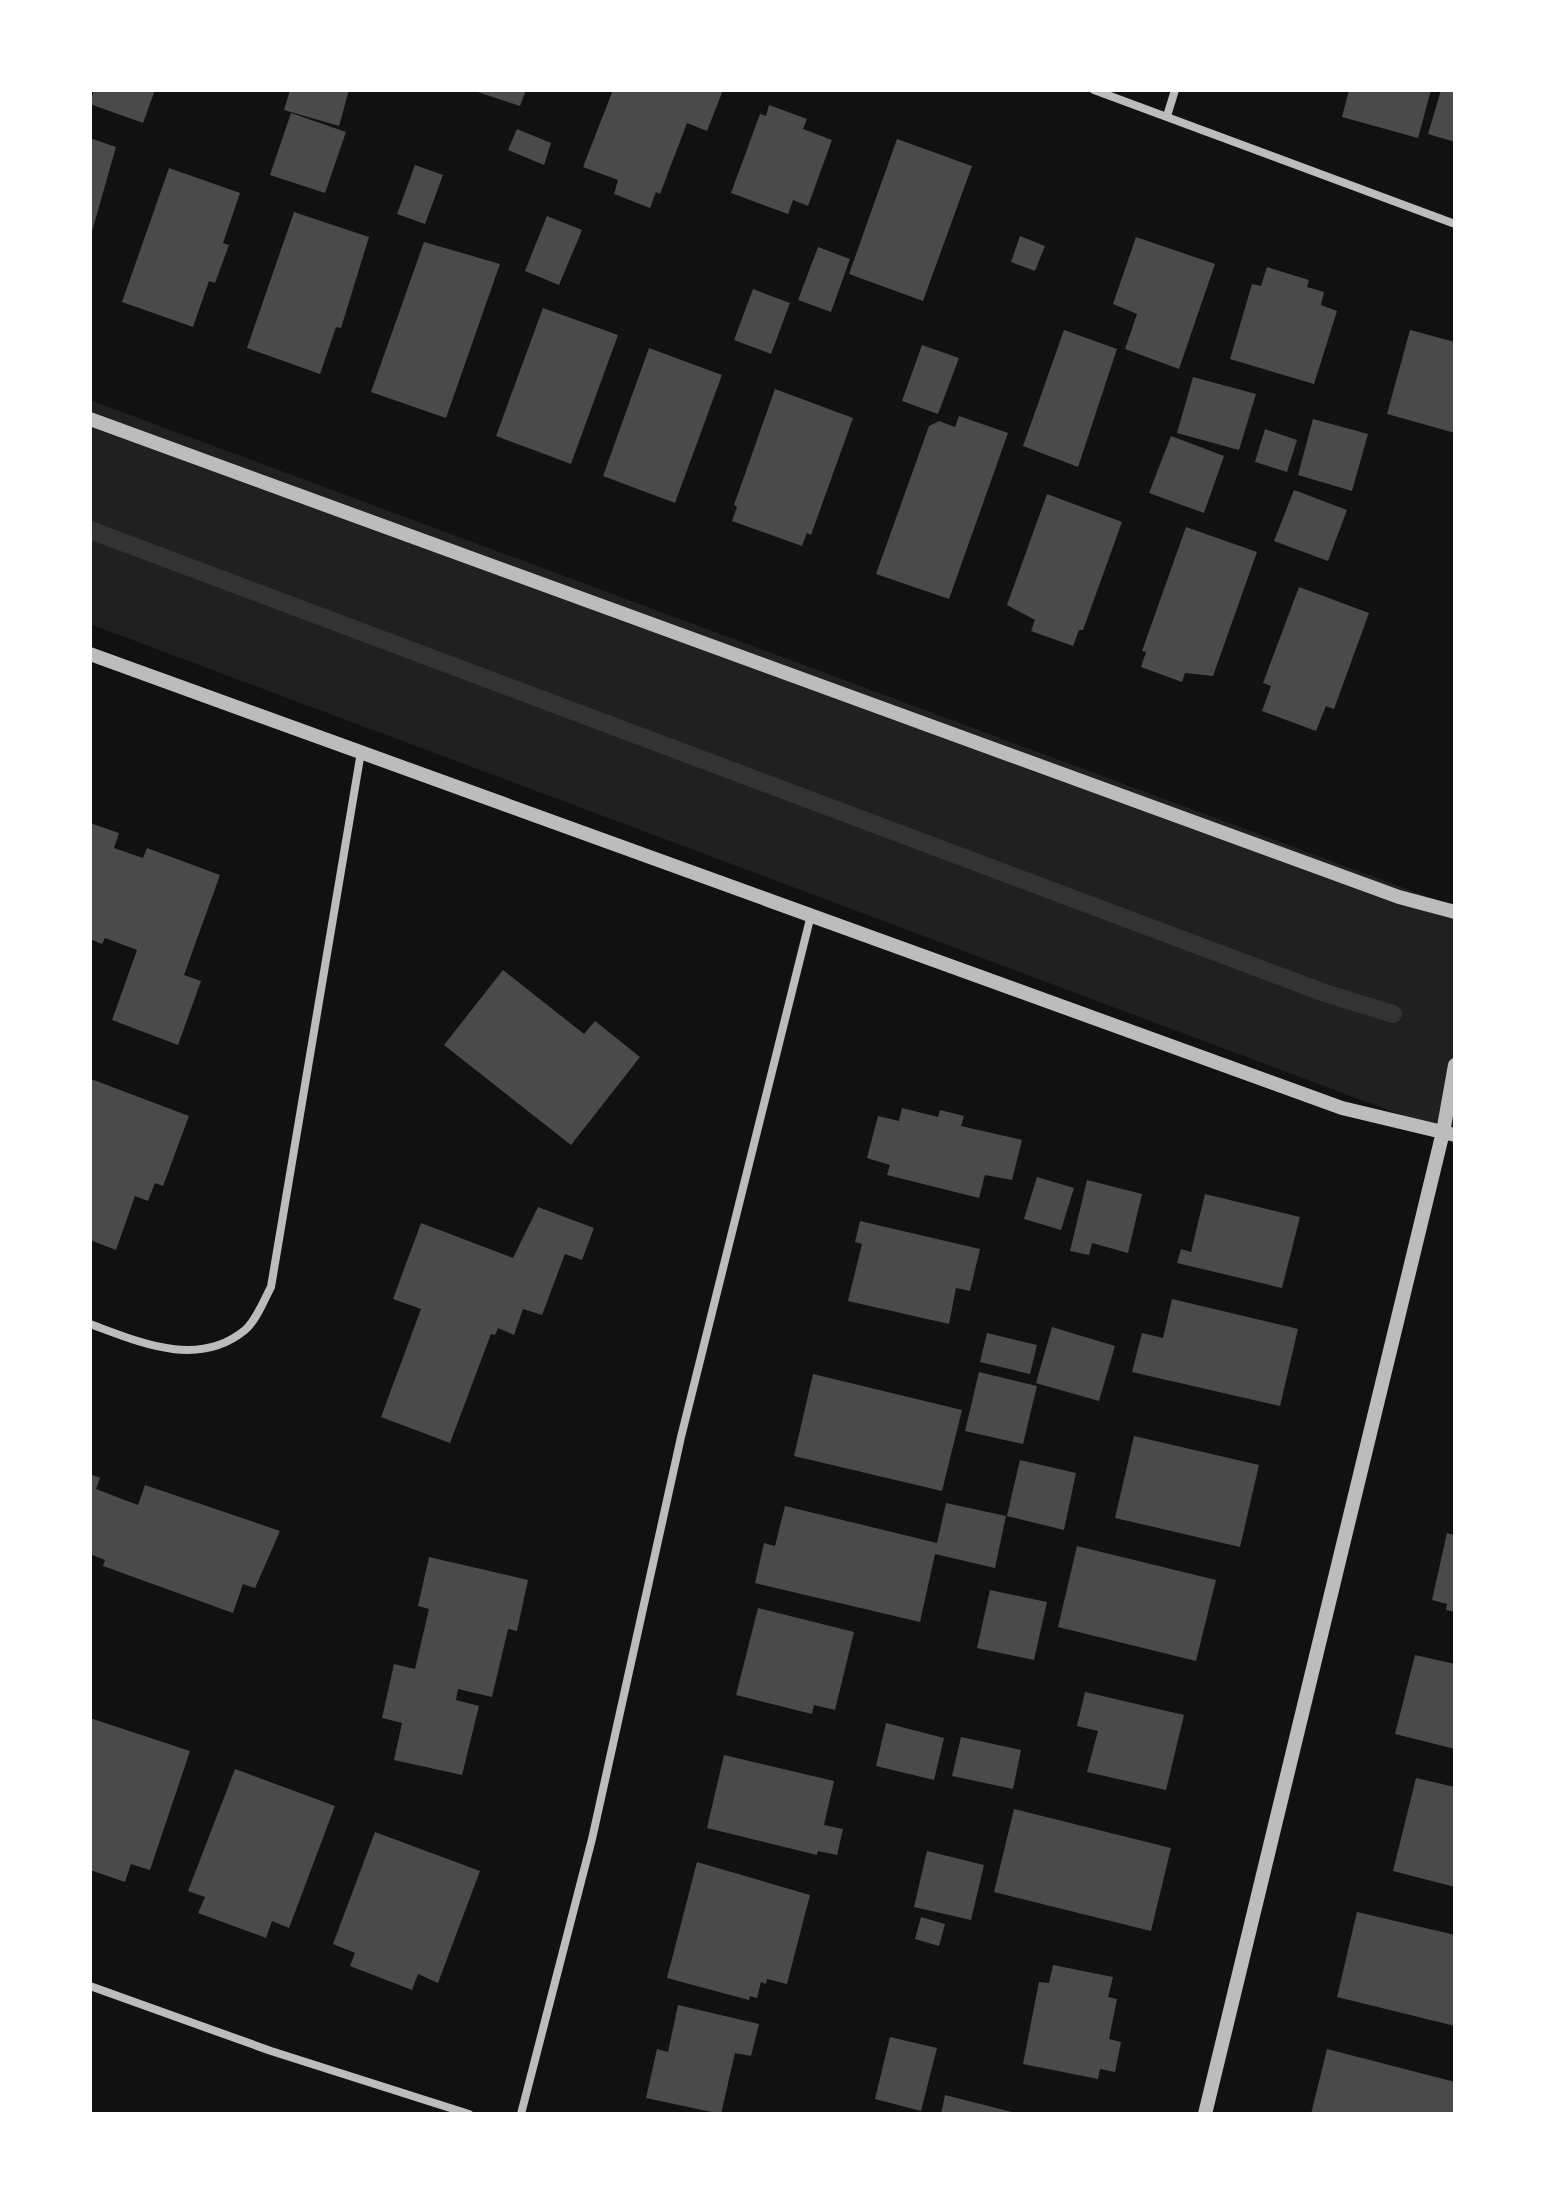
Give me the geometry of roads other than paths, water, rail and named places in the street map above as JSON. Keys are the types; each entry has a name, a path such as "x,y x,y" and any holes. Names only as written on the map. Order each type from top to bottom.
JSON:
{"street":[{"path":"1094,90 1455,224"},
{"path":"1167,116 1175,90"},
{"path":"90,419 1399,897 1455,912"},
{"path":"90,654 1342,1108 1449,1133"},
{"path":"90,1324 152,1347 205,1351 246,1329 271,1287 361,751"},
{"path":"521,2114 592,1839 681,1437 812,914"},
{"path":"1205,2114 1449,1133 1455,1065"},
{"path":"90,1986 271,2051 469,2114"}],"waterway":[{"path":"90,530 1322,992 1393,1014"}]}
